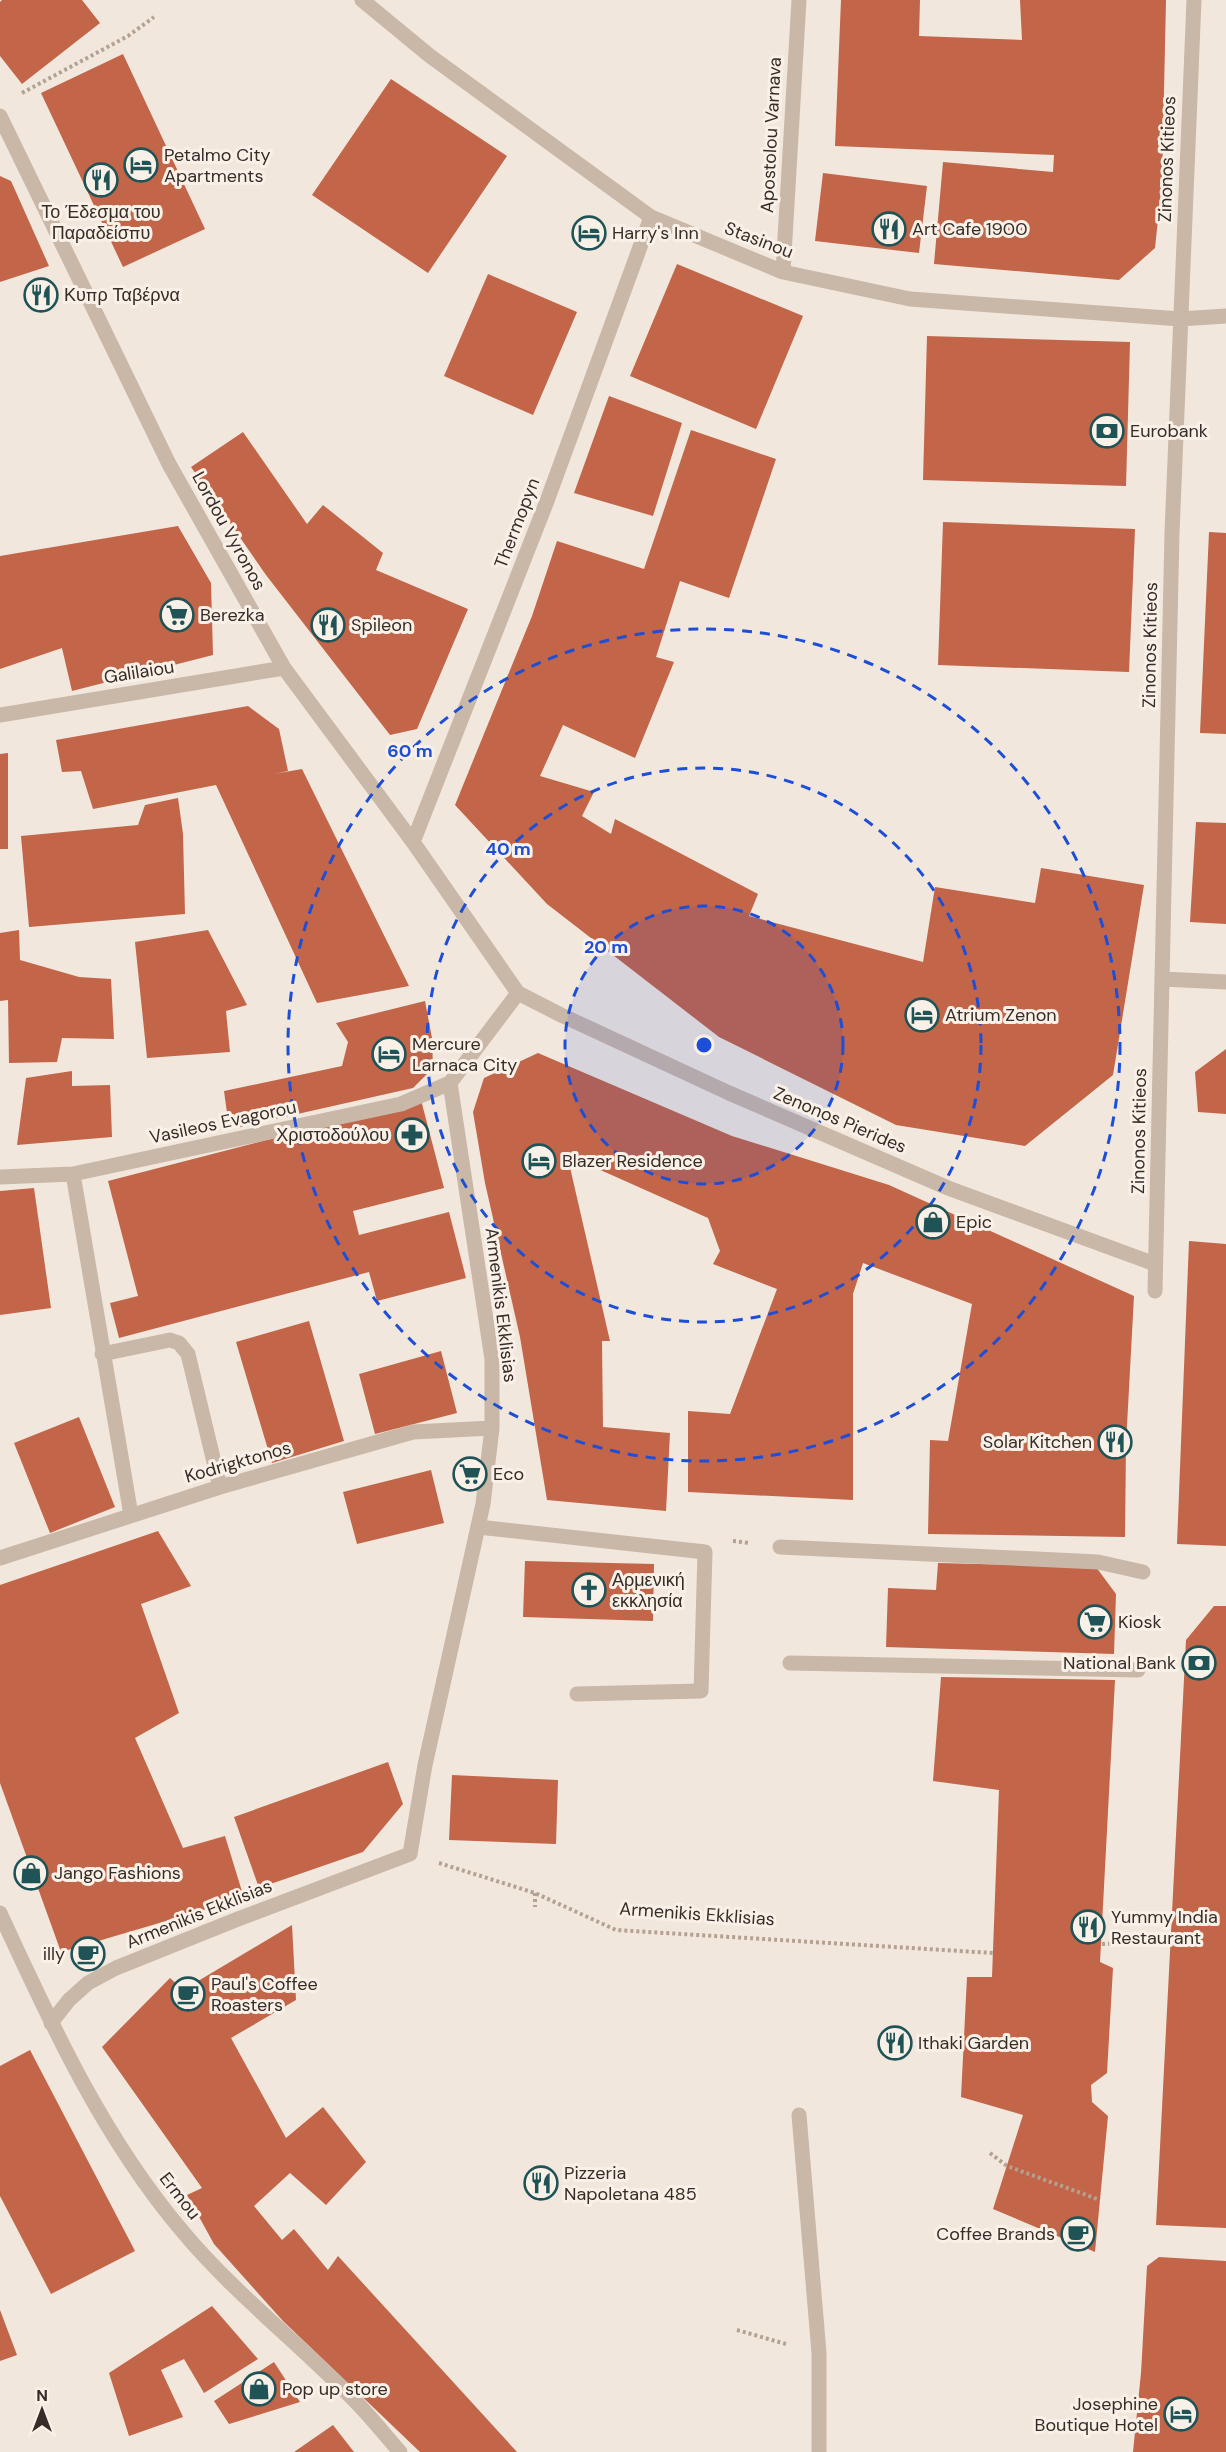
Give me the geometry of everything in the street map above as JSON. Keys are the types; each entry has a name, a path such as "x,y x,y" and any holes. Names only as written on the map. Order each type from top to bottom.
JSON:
{"street":[{"name":"Stasinou","path":"362,0 430,56 651,217 783,272 910,299 1180,319 1226,316"},
{"name":"Apostolou Varnava","path":"783,272 799,0"},
{"name":"Zinonos Kitieos","path":"1155,1291 1172,544 1194,0"},
{"name":"Lordou Vyronos","path":"1,119 169,464 284,668 413,842 518,993"},
{"name":"Thermopyn","path":"413,842 543,512 651,217"},
{"name":"Galilaiou","path":"0,715 284,668"},
{"path":"1162,979 1226,982"},
{"path":"450,1083 518,993"},
{"name":"Zenonos Pierides","path":"518,993 664,1064 937,1183 1155,1264"},
{"name":"Vasileos Evagorou","path":"0,1177 73,1174 401,1104 450,1083"},
{"name":"Armenikis Ekklisias","path":"51,2023 69,2000 88,1983 116,1968 410,1854 424,1765 483,1504 492,1428 492,1359 450,1083"},
{"path":"73,1174 131,1515"},
{"path":"102,1354 170,1340 179,1343 188,1354 220,1488"},
{"name":"Kodrigktonos","path":"0,1558 131,1515 413,1432 492,1428"},
{"path":"478,1527 705,1552 701,1691 577,1694"},
{"path":"780,1547 1098,1562 1143,1572"},
{"path":"790,1663 1138,1671"},
{"name":"Ermou","path":"0,1913 51,2023 124,2156 182,2231 230,2284 356,2401 400,2452"},
{"path":"799,2115 819,2353 819,2452"}],"path":[{"path":"21,94 128,36 154,17"},
{"name":"Armenikis Ekklisias","path":"410,1854 535,1893 616,1930 993,1953"},
{"path":"535,1893 535,1906"},
{"path":"1102,1944 1130,1944"},
{"path":"990,2153 1007,2166 1100,2200"},
{"path":"737,2330 819,2353"}],"building":[{"path":"2,0 82,0 100,23 22,84 0,56 0,2"},
{"path":"841,0 920,0 919,36 1022,40 1020,0 1166,0 1162,181 1155,248 1119,280 934,264 943,162 1053,172 1054,155 835,146"},
{"path":"123,54 205,229 123,267 41,93"},
{"path":"391,79 507,156 428,273 312,195"},
{"path":"823,173 927,186 919,253 815,241"},
{"path":"0,176 11,181 49,266 0,282"},
{"path":"677,264 803,316 756,429 630,376"},
{"path":"488,274 577,312 533,415 444,376"},
{"path":"927,336 1130,342 1126,486 923,480"},
{"path":"609,396 682,423 653,516 574,493"},
{"path":"691,430 776,459 729,598 680,581 656,657 674,662 635,758 563,725 540,776 594,792 582,816 611,834 615,819 758,894 749,916 923,962 935,887 1035,903 1041,868 1144,885 1113,1075 1025,1146 896,1125 719,1037 547,904 455,805 532,616 557,541 644,569"},
{"path":"243,432 307,524 323,505 383,553 376,570 468,609 417,729 390,735 266,575 191,467"},
{"path":"943,522 1135,529 1129,672 938,665"},
{"path":"178,526 211,583 213,655 72,691 62,648 0,669 0,556"},
{"path":"1209,532 1226,533 1226,734 1200,733"},
{"path":"248,706 279,729 288,771 274,774 302,769 409,986 317,1003 216,785 93,809 81,771 62,772 56,740"},
{"path":"8,753 8,849 0,849 0,754"},
{"path":"178,798 183,834 185,914 29,927 21,836 138,825 145,805"},
{"path":"1196,822 1226,823 1226,924 1190,922"},
{"path":"19,930 20,960 79,977 111,979 114,1039 62,1038 57,1062 9,1063 8,1000 0,1001 0,933"},
{"path":"208,930 247,1005 226,1011 230,1052 147,1058 135,942"},
{"name":"Mercure Larnaca City","path":"425,1001 432,1038 433,1068 413,1088 240,1127 227,1113 224,1091 342,1066 348,1042 336,1023"},
{"path":"1226,1049 1226,1114 1198,1112 1195,1072"},
{"path":"538,1053 732,1136 889,1185 1134,1296 1126,1444 1125,1537 928,1534 930,1440 948,1441 972,1304 863,1263 853,1294 853,1500 688,1492 688,1411 730,1414 777,1289 713,1264 720,1251 708,1218 578,1160 569,1163 610,1341 602,1341 603,1427 670,1433 666,1511 547,1500 520,1337 485,1183 473,1112 484,1078"},
{"path":"72,1071 72,1086 110,1085 112,1137 17,1145 26,1078"},
{"path":"421,1100 444,1188 353,1211 359,1235 449,1212 466,1278 377,1301 369,1272 119,1338 110,1303 138,1296 108,1181"},
{"path":"34,1188 51,1308 0,1315 0,1191"},
{"path":"1189,1241 1226,1244 1226,1546 1177,1544"},
{"path":"309,1321 344,1441 272,1463 236,1342"},
{"path":"441,1351 457,1413 375,1434 359,1374"},
{"path":"79,1417 115,1507 50,1533 14,1443"},
{"path":"431,1470 444,1523 357,1544 343,1492"},
{"path":"158,1531 191,1586 141,1604 179,1713 135,1738 183,1848 225,1836 244,1898 61,1952 0,1783 0,1585"},
{"name":"Αρμενική εκκλησία","path":"525,1561 654,1564 653,1621 523,1617"},
{"path":"938,1563 1096,1567 1116,1594 1114,1654 886,1647 888,1588 936,1590"},
{"path":"1214,1606 1226,1606 1226,2228 1156,2225 1186,1640"},
{"path":"941,1677 1115,1680 1100,1962 1113,1968 1107,2073 1091,2085 1092,2102 1108,2116 1095,2252 993,2209 1023,2115 961,2097 967,1977 992,1977 999,1790 933,1781"},
{"path":"388,1762 403,1804 363,1852 259,1888 234,1817"},
{"path":"452,1775 558,1780 556,1844 449,1840"},
{"path":"292,1925 296,2000 231,2038 286,2138 323,2107 366,2162 326,2205 290,2173 254,2206 282,2240 294,2229 328,2270 338,2256 517,2452 420,2452 283,2321 214,2244 187,2195 202,2188 102,2047 170,1978 183,1990"},
{"path":"30,2050 135,2251 51,2294 0,2196 0,2066"},
{"path":"1159,2257 1226,2261 1226,2452 1133,2452 1141,2373 1147,2266"},
{"path":"212,2306 258,2359 204,2393 184,2359 161,2370 183,2417 129,2436 109,2373"},
{"path":"0,2310 17,2355 0,2361"},
{"path":"274,2362 300,2402 229,2424 214,2401"},
{"path":"333,2425 354,2452 294,2452"}],"place":[{"name":"Petalmo City Apartments","path":"141,165"},
{"name":"Το Έδεσμα του Παραδείσπυ","path":"101,180"},
{"name":"Art Cafe 1900","path":"889,229"},
{"name":"Harry's Inn","path":"589,233"},
{"name":"Κυπρ Ταβέρνα","path":"41,295"},
{"name":"Eurobank","path":"1107,431"},
{"name":"Berezka","path":"177,615"},
{"name":"Spileon","path":"328,625"},
{"name":"Atrium Zenon","path":"922,1015"},
{"name":"Mercure Larnaca City","path":"389,1054"},
{"name":"Χριστοδούλου","path":"412,1135"},
{"name":"Blazer Residence","path":"539,1161"},
{"name":"Epic","path":"933,1222"},
{"name":"Solar Kitchen","path":"1115,1442"},
{"name":"Eco","path":"470,1474"},
{"name":"Αρμενική εκκλησία","path":"589,1590"},
{"name":"Kiosk","path":"1095,1622"},
{"name":"National Bank","path":"1199,1663"},
{"name":"Jango Fashions","path":"31,1873"},
{"name":"Yummy India Restaurant","path":"1088,1927"},
{"name":"illy","path":"88,1954"},
{"name":"Paul's Coffee Roasters","path":"188,1994"},
{"name":"Ithaki Garden","path":"895,2043"},
{"name":"Pizzeria Napoletana 485","path":"541,2183"},
{"name":"Coffee Brands","path":"1078,2234"},
{"name":"Pop up store","path":"259,2389"},
{"name":"Josephine Boutique Hotel","path":"1181,2414"}]}
